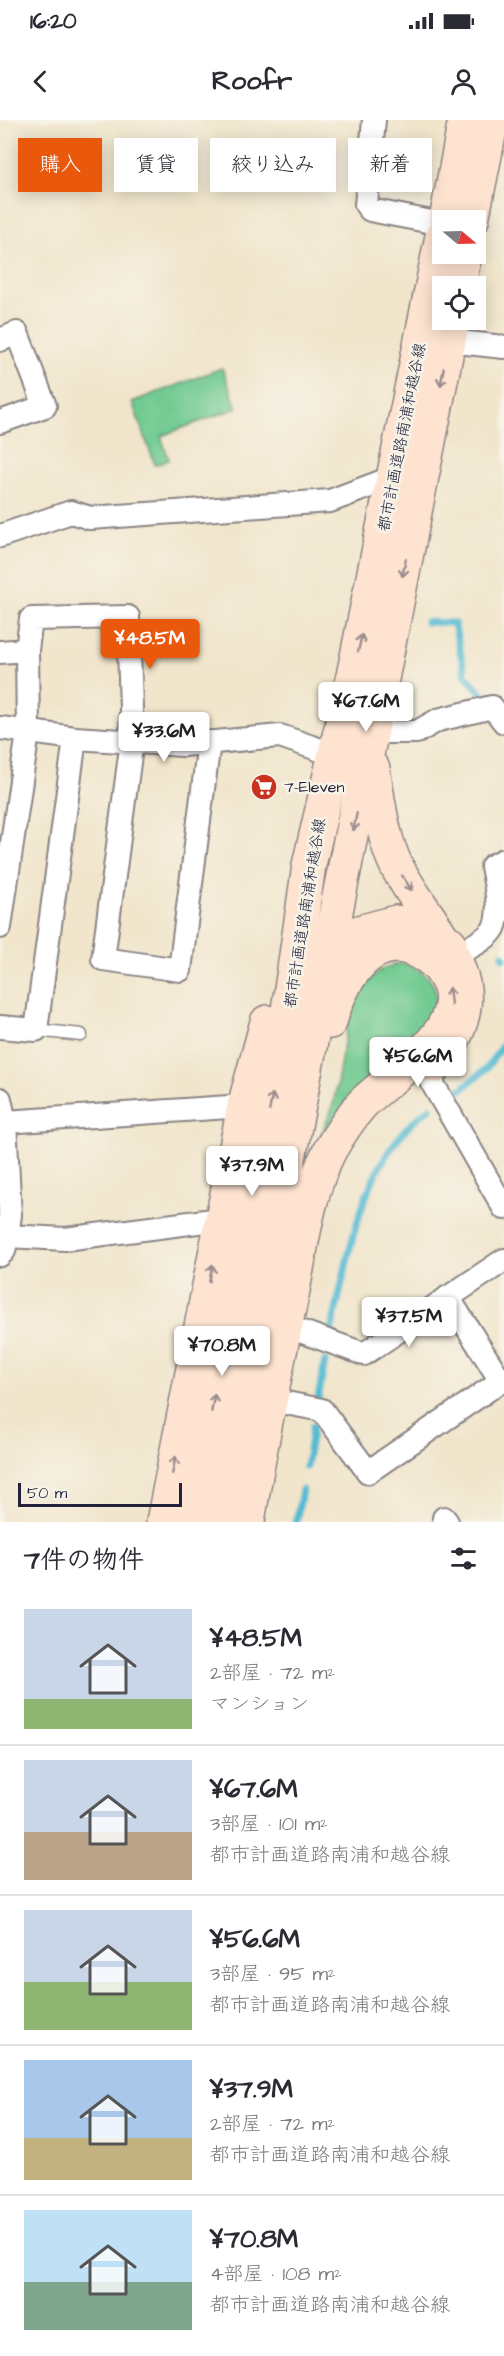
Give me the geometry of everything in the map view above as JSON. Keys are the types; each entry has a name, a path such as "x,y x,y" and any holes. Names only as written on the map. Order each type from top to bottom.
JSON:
{"street":[{"path":"374,120 366,205 370,210 432,222"},
{"path":"448,210 465,120"},
{"path":"474,210 492,120"},
{"name":"都市計画道路南浦和越谷線","path":"190,1522 235,1221 285,1031 309,865 394,477 436,264"},
{"path":"451,330 504,347"},
{"name":"都市計画道路南浦和越谷線","path":"220,1522 329,946 451,330"},
{"path":"0,340 18,333 45,406 0,422"},
{"path":"0,536 71,512 90,518 330,501 394,477"},
{"path":"0,927 28,732 27,650 31,619 128,617 132,740 103,959 180,970 209,742"},
{"path":"0,652 27,650"},
{"path":"264,1522 325,1205 339,1169 376,1113 458,1046 477,1012 478,996 475,979 463,951 409,887 396,865 382,821 371,739 417,732 438,720 492,707 504,722"},
{"path":"0,728 75,738 183,745 280,736 334,755"},
{"path":"0,1027 36,1030 75,738"},
{"path":"463,951 494,929 498,900 492,866 504,860"},
{"path":"163,1522 235,1221 243,1106 309,865"},
{"path":"285,1031 310,975 329,946 348,935 396,922 412,924 430,931 463,951"},
{"path":"248,1522 258,1458 313,1193 331,1150 362,1104 439,1035 444,1027 451,1010 452,993 446,977 431,960 415,950 387,946 380,948 362,961 347,979 335,1004 320,1063 297,1115"},
{"path":"426,1072 504,1208"},
{"path":"0,1099 4,1122 10,1215 2,1242 65,1239 235,1221"},
{"path":"4,1122 243,1106"},
{"path":"300,1331 364,1354 504,1260"},
{"path":"286,1403 322,1410 368,1472 501,1381 448,1298"}],"lane":[{"path":"36,1030 81,1035"}],"green space":[{"path":"222,368 237,408 161,436 169,460 155,465 132,402"},
{"path":"403,963 420,971 433,984 436,1002 433,1014 298,1198 313,1152 331,1110 344,1041 358,998 369,981 384,969"}],"waterway":[{"path":"426,622 454,623 465,674 483,695"},
{"path":"459,1091 486,1069 504,1043"},
{"path":"331,1332 352,1240 373,1180 388,1153 406,1129 430,1108"},
{"path":"318,1399 325,1361"},
{"path":"306,1467 313,1426"},
{"path":"296,1522 302,1490"}],"place":[{"name":"7-Eleven","path":"264,787"}]}
